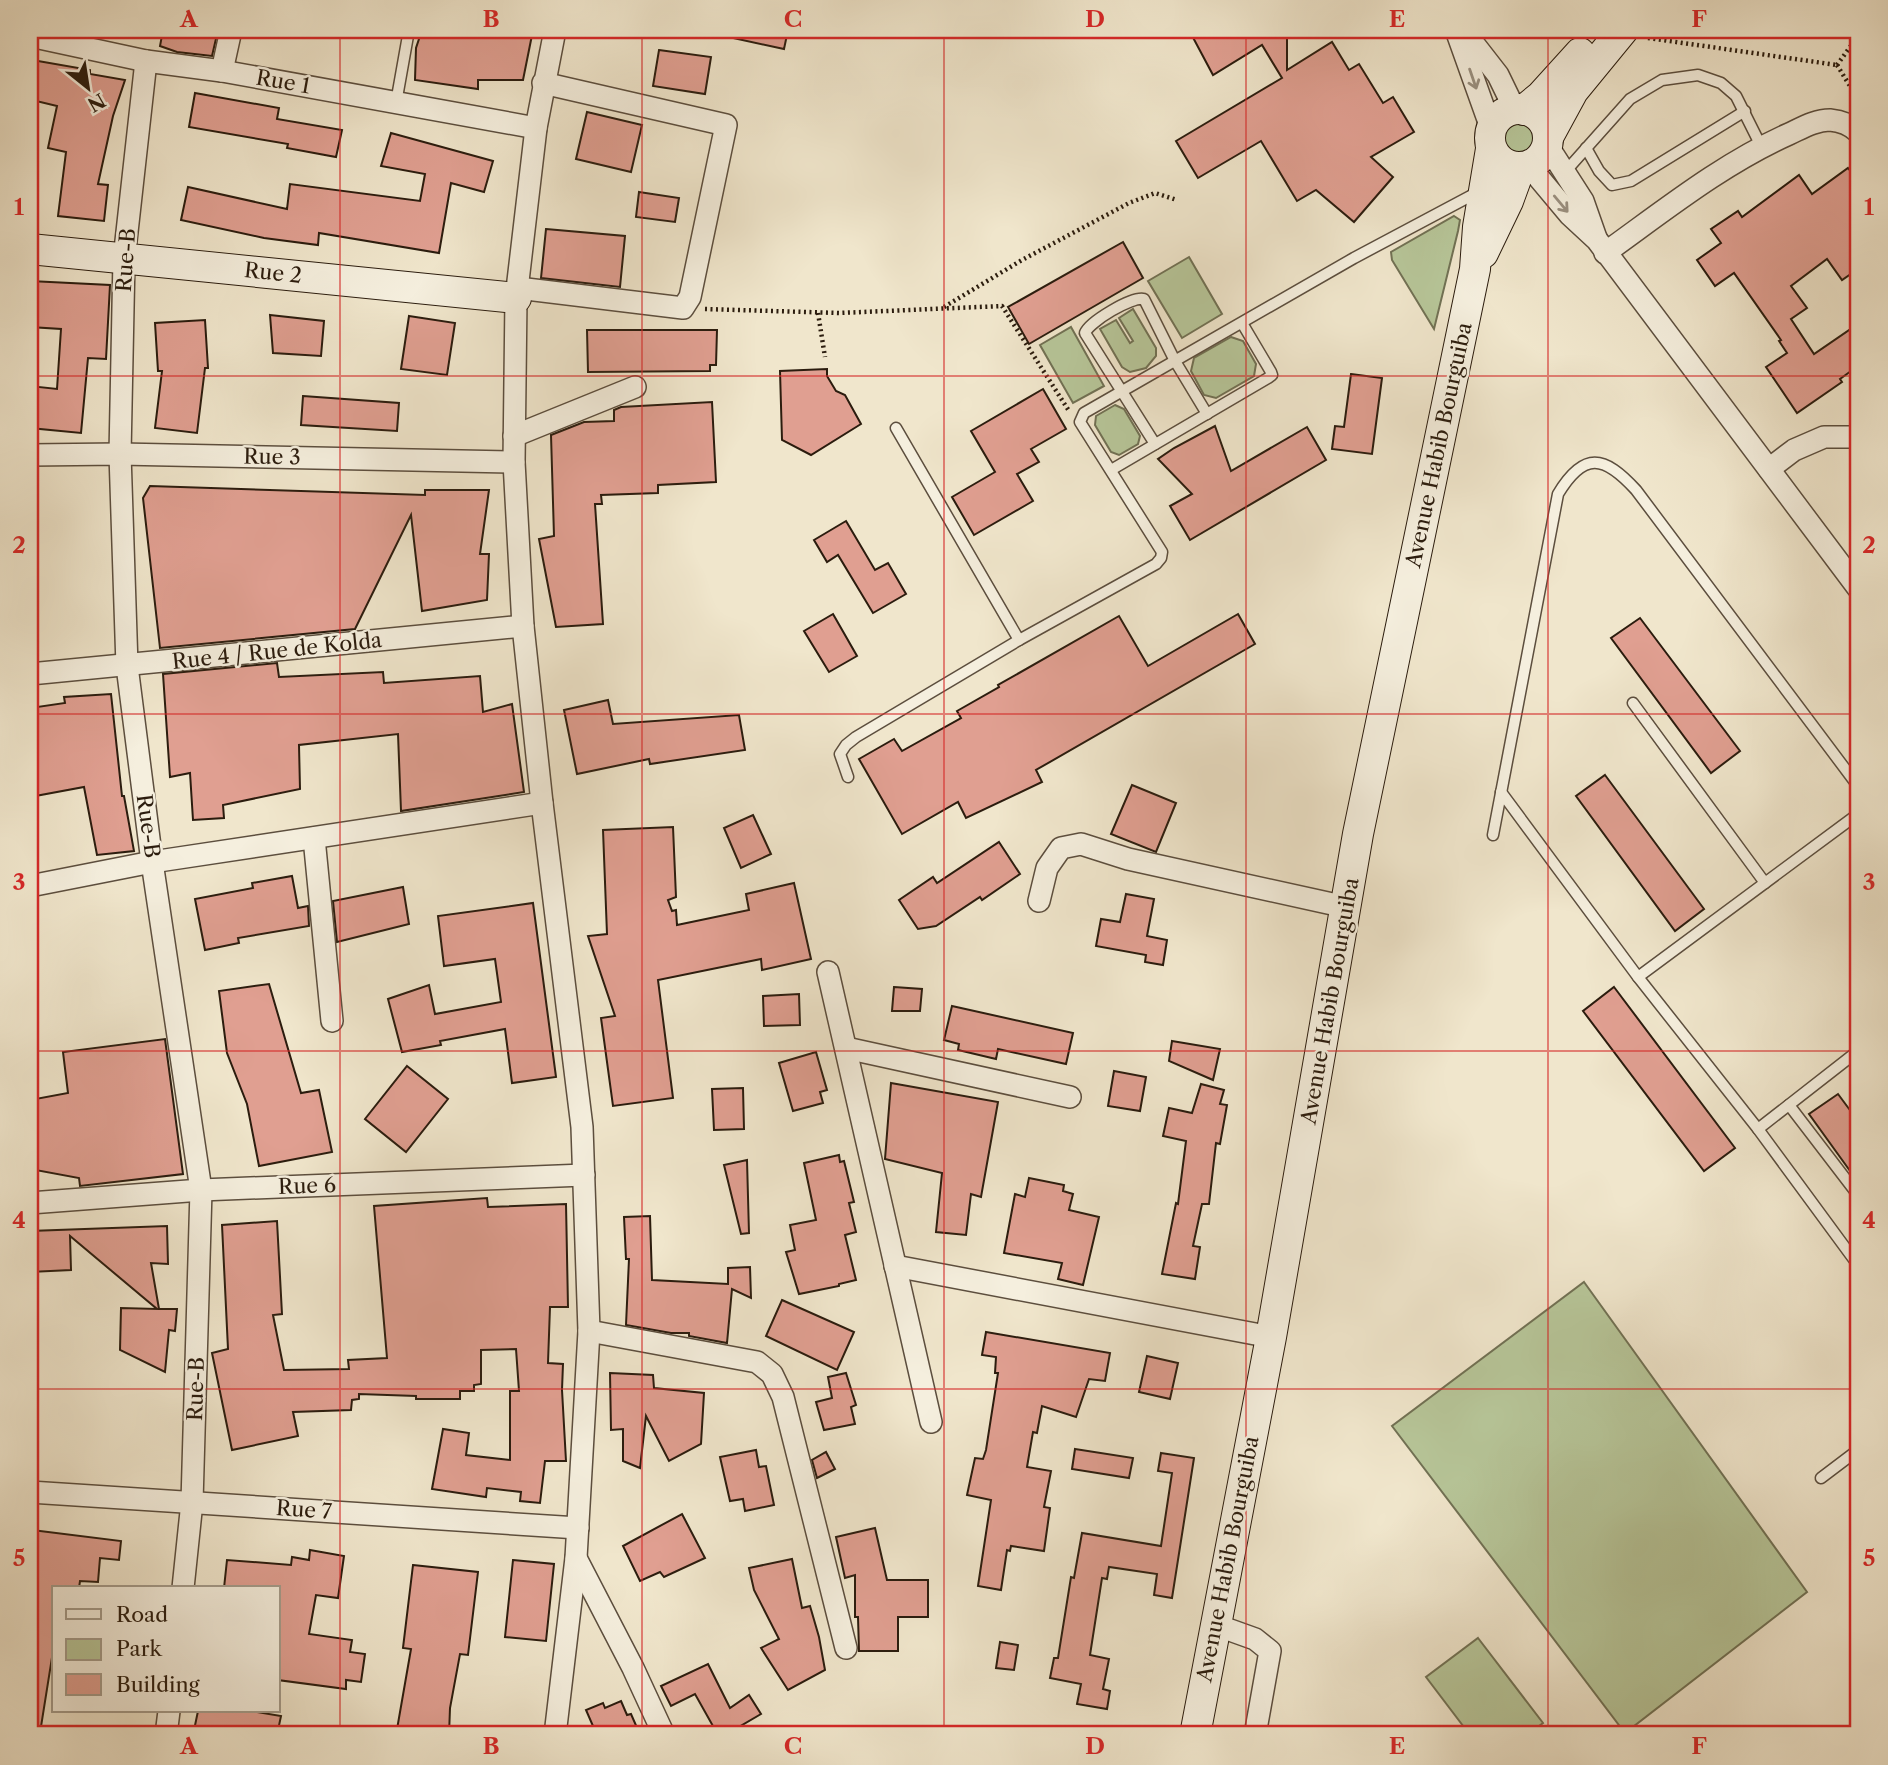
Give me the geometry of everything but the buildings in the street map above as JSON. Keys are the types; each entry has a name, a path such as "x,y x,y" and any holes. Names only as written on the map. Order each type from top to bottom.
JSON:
{"main road":[{"path":"1475,269 1491,139 1500,116 1520,110 1571,65 1597,30"},
{"path":"1475,269 1508,201 1573,91 1636,34"},
{"path":"1520,110 1541,119 1536,154"},
{"path":"1491,139 1503,163 1536,154"},
{"name":"Rue 2","path":"30,249 517,293"},
{"name":"Avenue Habib Bourguiba","path":"1195,1735 1271,1337 1359,834 1475,269"}],"street":[{"path":"222,71 232,30"},
{"path":"555,30 536,128 517,293 514,436 523,626 582,1127 589,1331 576,1558 555,1735"},
{"path":"1456,30 1491,139"},
{"path":"1463,30 1498,75 1520,110"},
{"name":"Rue 1","path":"30,36 146,61 222,71 536,128"},
{"name":"Rue-B","path":"146,61 124,259 120,454 127,666 152,862 201,1191 192,1502 183,1586"},
{"path":"517,293 683,309 690,297 726,125 543,83"},
{"path":"1601,246 1761,146 1811,124 1829,120 1850,124 1858,132"},
{"path":"1536,154 1564,172 1583,201 1601,246"},
{"path":"1536,154 1570,215 1601,246 1858,588"},
{"path":"514,436 635,387"},
{"path":"1769,469 1794,450 1824,437 1858,437"},
{"name":"Rue 3","path":"30,455 120,454 514,462"},
{"name":"Rue 4 / Rue de Kolda","path":"30,674 523,626"},
{"path":"30,886 152,862 542,803"},
{"path":"314,838 332,1021"},
{"path":"1039,901 1047,869 1061,848 1081,844 1128,859 1346,907"},
{"path":"828,972 931,1422"},
{"path":"846,1048 1070,1097"},
{"name":"Rue 6","path":"30,1203 201,1191 584,1175"},
{"path":"895,1266 1271,1337"},
{"path":"589,1331 757,1362 772,1374 783,1397 846,1648"},
{"name":"Rue 7","path":"30,1492 578,1528"},
{"path":"576,1558 664,1735"},
{"path":"1216,1625 1255,1639 1270,1651 1255,1735"},
{"path":"166,1735 169,1712"}],"lane":[{"path":"396,103 409,30"},
{"path":"1564,172 1630,99 1662,80 1698,75 1721,83 1736,96 1761,146"},
{"path":"1586,148 1599,172 1612,185 1631,181 1745,111"},
{"path":"848,777 841,754 846,744 1019,640 1156,564 1161,558 1162,552 1080,422 1080,416 1354,258 1484,188"},
{"path":"1155,444 1086,333 1089,325 1134,299 1144,299 1175,361 1206,414"},
{"path":"1111,470 1272,375 1242,323"},
{"path":"896,428 1019,640"},
{"path":"1493,835 1558,494 1569,476 1584,465 1597,462 1610,465 1636,490 1858,786"},
{"path":"1633,703 1765,883"},
{"path":"1501,792 1638,976 1758,1129 1858,1265"},
{"path":"1638,976 1858,814"},
{"path":"1758,1129 1858,1051"},
{"path":"1789,1105 1858,1195"},
{"path":"1821,1478 1858,1450"}],"path":[{"path":"1636,34 1837,65 1858,99"},
{"path":"1837,65 1858,36"},
{"path":"943,308 1022,260 1129,203 1156,193 1177,200"},
{"path":"683,309 818,313 1002,306 1069,411 1080,416"},
{"path":"818,313 824,357"}],"green space":[{"path":"1519,118 1527,119 1533,124 1538,130 1538,146 1533,152 1527,157 1519,158 1511,157 1505,152 1500,146 1499,138 1500,130 1505,124 1511,119"},
{"path":"1454,216 1460,220 1434,329 1392,260 1391,252"},
{"path":"1189,257 1222,314 1182,338 1148,281"},
{"path":"1133,309 1156,348 1156,356 1146,368 1130,372 1122,367 1100,329 1116,320 1130,343 1133,341 1119,318"},
{"path":"1071,327 1104,386 1073,403 1040,345"},
{"path":"1231,337 1243,341 1256,364 1254,376 1216,398 1204,395 1191,371 1194,358"},
{"path":"1115,405 1124,409 1140,436 1138,444 1119,455 1111,452 1095,425 1096,416"},
{"path":"1584,1282 1807,1592 1625,1733 1392,1426"},
{"path":"1478,1638 1543,1723 1527,1735 1470,1735 1426,1677"}]}
